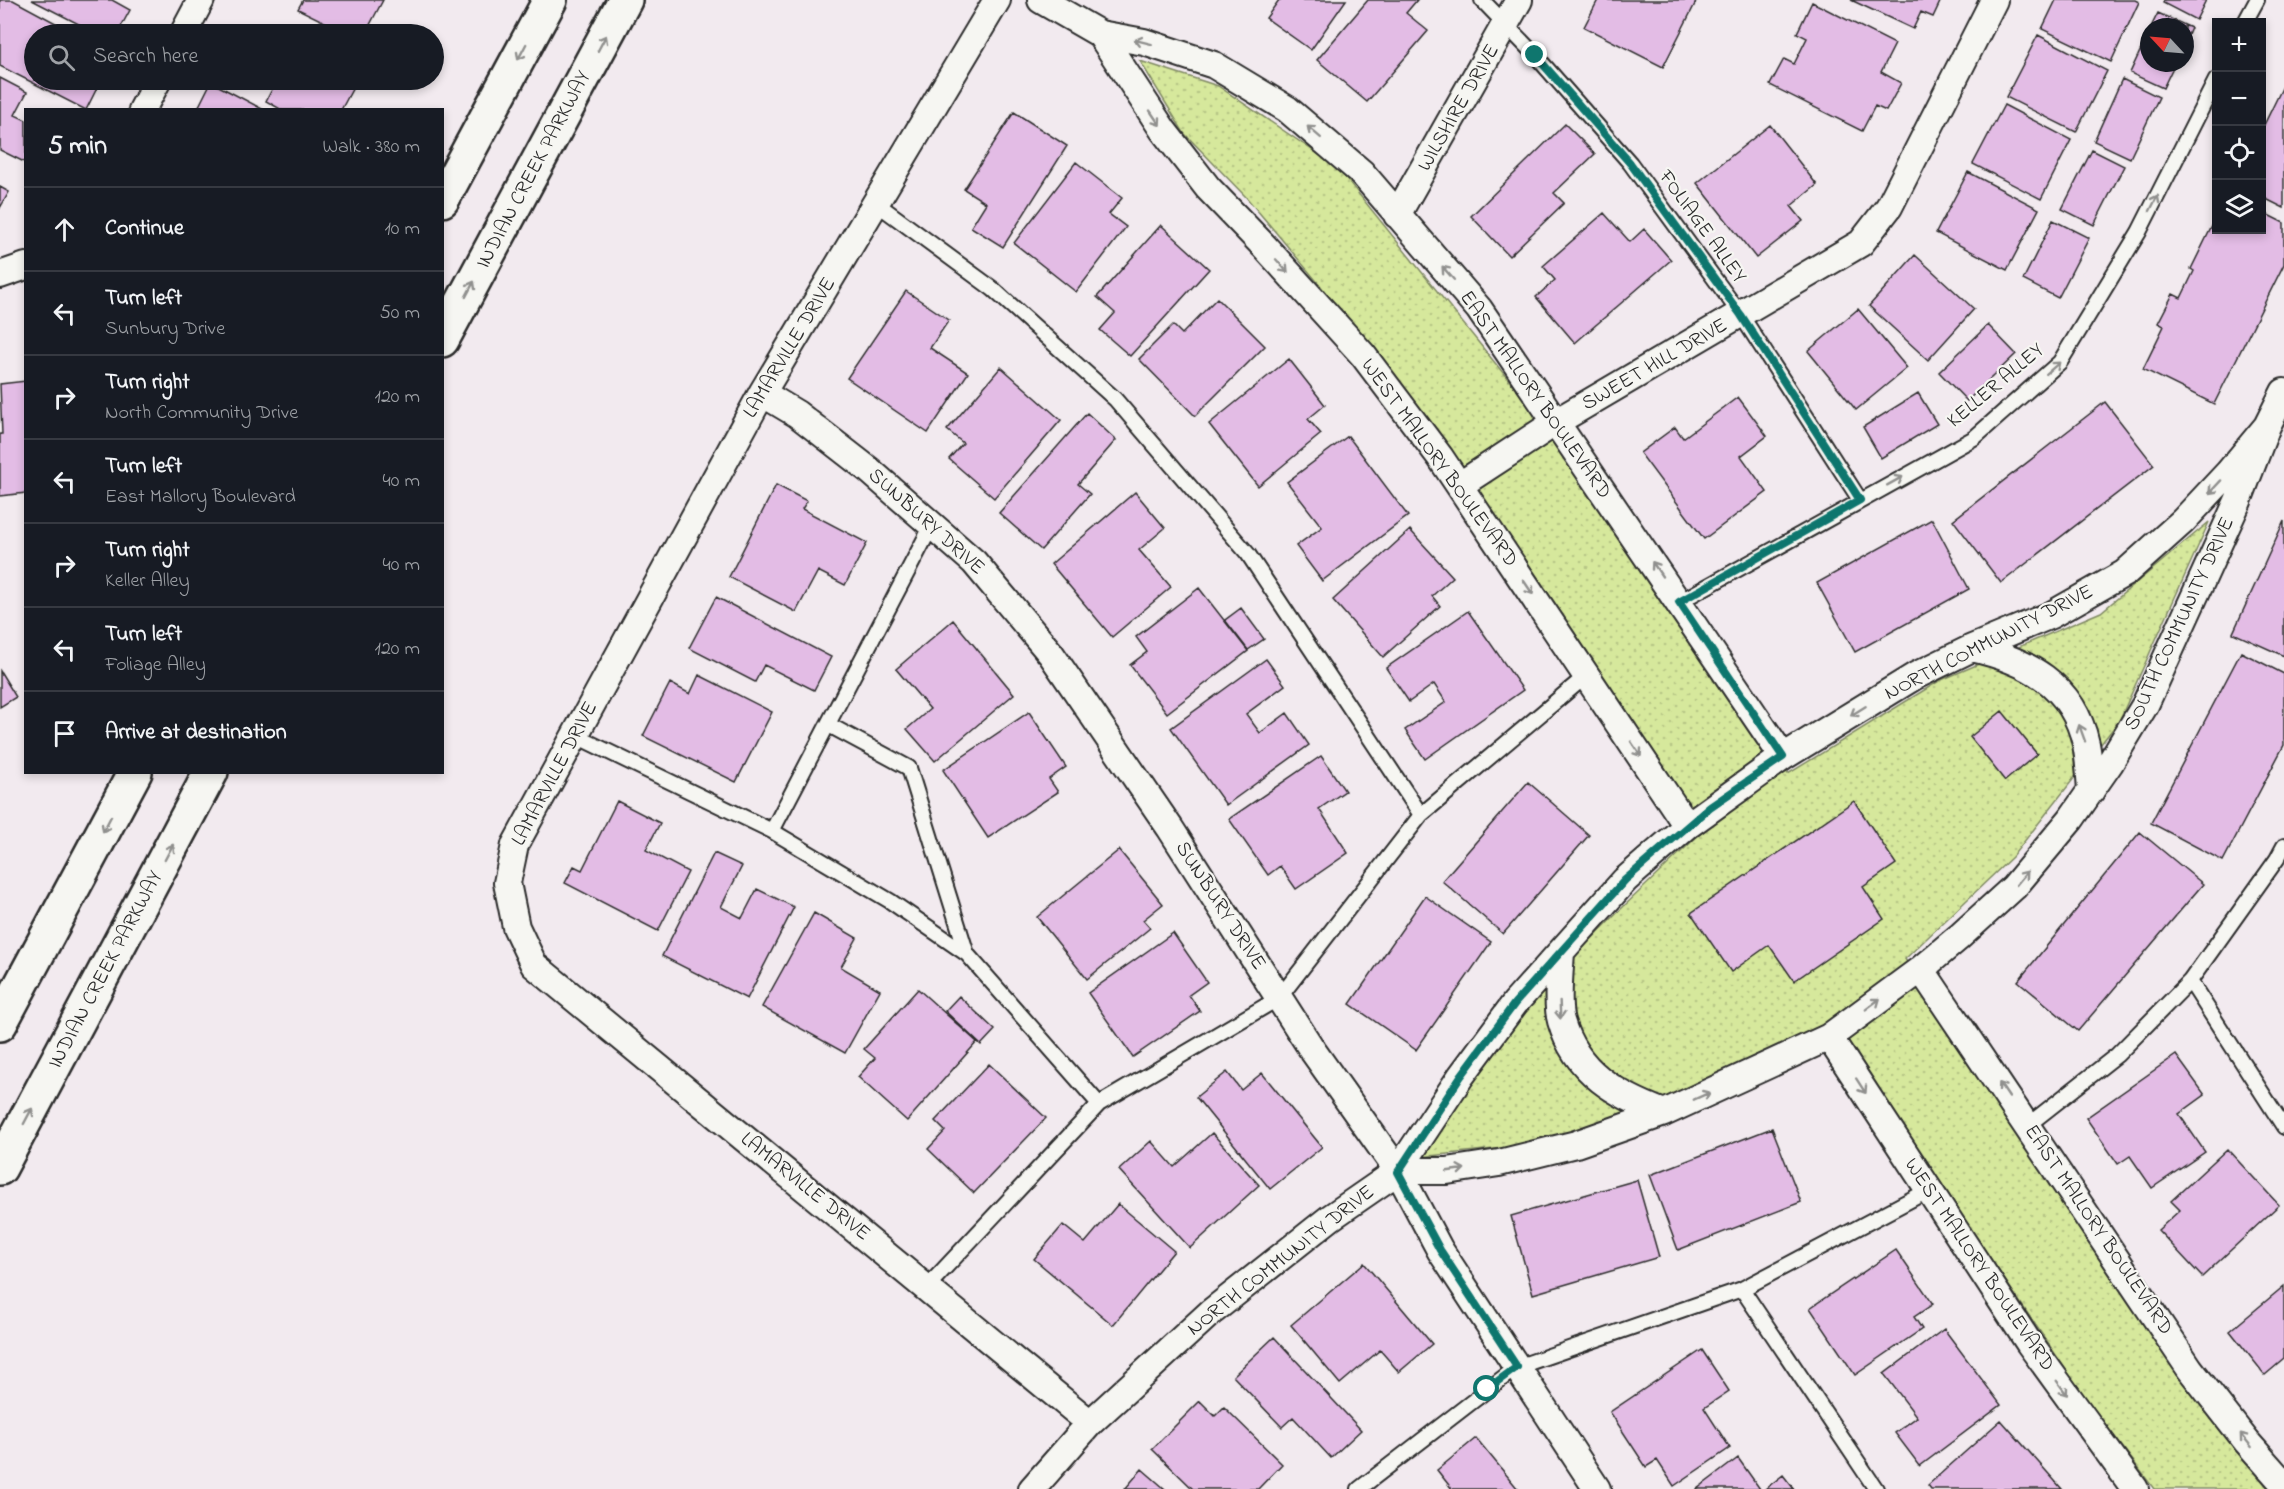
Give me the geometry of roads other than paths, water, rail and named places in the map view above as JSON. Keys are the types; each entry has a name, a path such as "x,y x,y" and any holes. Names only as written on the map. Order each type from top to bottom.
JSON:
{"street":[{"path":"188,24 201,0"},
{"path":"444,196 550,0"},
{"name":"INDIAN CREEK PARKWAY","path":"444,336 625,0"},
{"name":"LAMARVILLE DRIVE","path":"997,0 762,393 515,845 507,883 516,927 534,965 1090,1423"},
{"path":"1041,0 1100,34"},
{"name":"WILSHIRE DRIVE","path":"1397,214 1519,0"},
{"name":"SWEET HILL DRIVE","path":"1460,485 1556,422 1861,243 1888,207 1994,0"},
{"name":"EAST MALLORY BOULEVARD","path":"1100,34 1144,42 1214,65 1287,109 1362,173 1479,309 1783,757"},
{"name":"WEST MALLORY BOULEVARD","path":"1100,34 1163,130 1208,188 1264,246 1363,356 1460,485 1687,825"},
{"path":"143,108 153,90"},
{"path":"0,275 24,267"},
{"path":"2267,426 2284,392"},
{"name":"SUNBURY DRIVE","path":"762,393 797,414 869,470 974,562 1051,654 1170,828 1313,1051 1398,1172 1440,1250 1597,1489"},
{"name":"NORTH COMMUNITY DRIVE","path":"1032,1489 1090,1423 1210,1313 1330,1218 1398,1172 1461,1076 1508,1012 1625,880 1687,825 1783,757 1915,676 1972,648 2051,615 2125,573 2183,522 2267,426"},
{"name":"SOUTH COMMUNITY DRIVE","path":"1398,1172 1447,1171 1499,1163 1576,1144 1664,1113 1829,1037 1921,969 2014,887 2072,819 2091,790 2145,705 2238,501 2267,426"},
{"path":"1972,648 2001,654 2027,666 2056,685 2074,711 2086,743 2091,790"},
{"path":"0,1024 134,774"},
{"name":"INDIAN CREEK PARKWAY","path":"0,1168 210,774"},
{"path":"1561,952 1560,1020 1580,1062 1605,1084 1630,1100 1664,1113"},
{"name":"EAST MALLORY BOULEVARD","path":"1921,969 2190,1369 2247,1442 2284,1484"},
{"name":"WEST MALLORY BOULEVARD","path":"1829,1037 2029,1343 2135,1489"}],"lane":[{"name":"FOLIAGE ALLEY","path":"1482,0 1535,55 1630,163 1741,315 1860,500"},
{"path":"2247,18 2257,0"},
{"name":"KELLER ALLEY","path":"1679,602 1974,438 2060,362 2139,232 2212,90"},
{"path":"876,203 993,289 1115,399 1248,554 1421,814"},
{"path":"772,831 932,525"},
{"path":"927,1287 1100,1104 1278,998 1421,814 1587,675"},
{"path":"829,725 909,768 967,954"},
{"path":"574,735 772,831 890,901 967,954 1100,1104"},
{"path":"2028,1125 2117,1055 2190,981 2284,846"},
{"path":"2190,981 2284,1127"},
{"path":"1359,1489 1517,1367 1742,1289 1929,1190"},
{"path":"1742,1289 1876,1489"}]}
